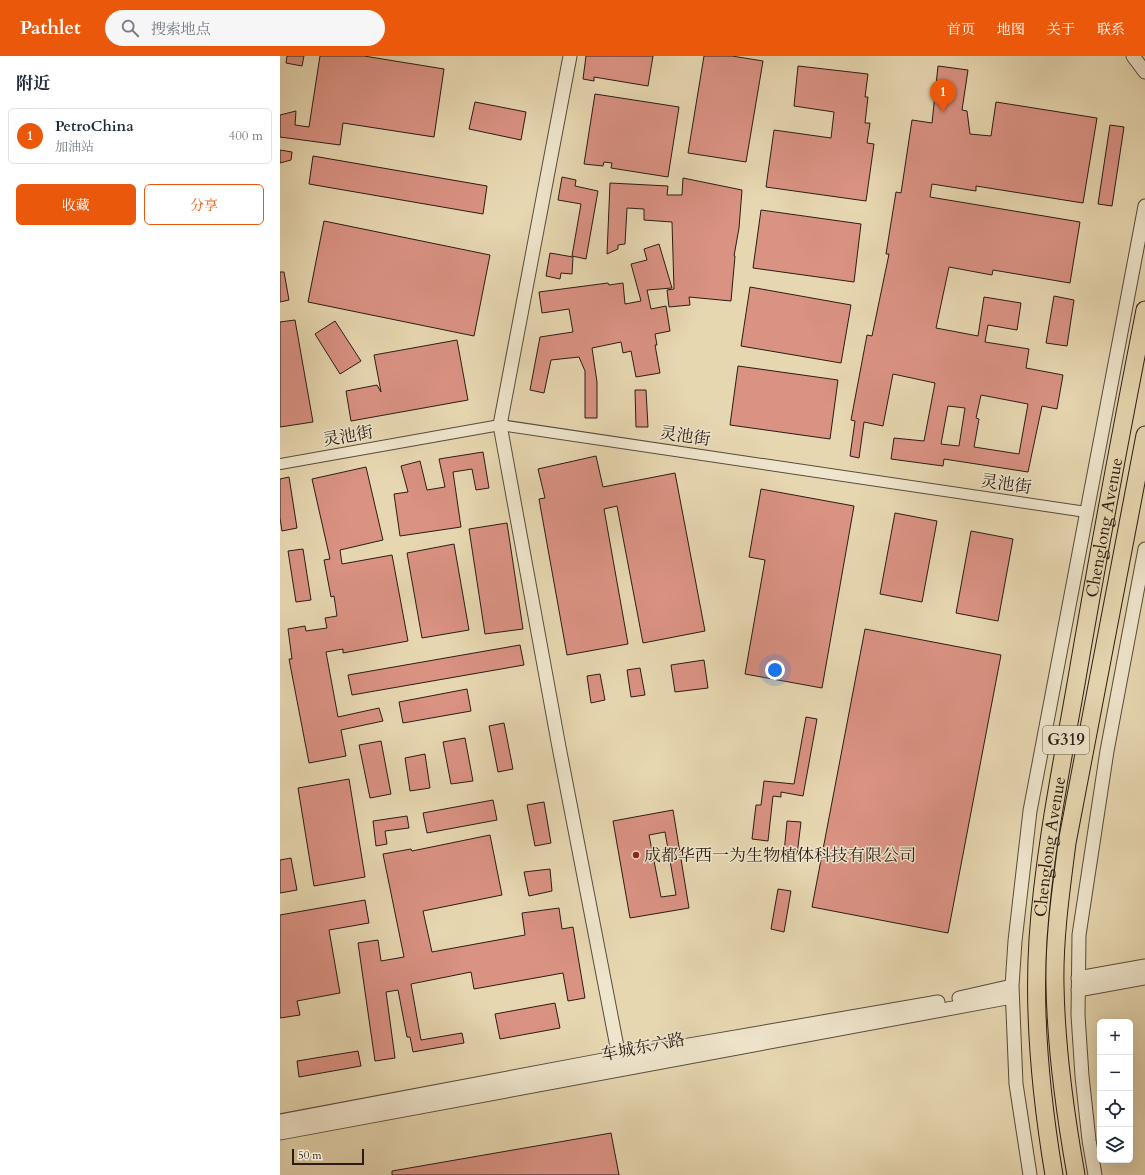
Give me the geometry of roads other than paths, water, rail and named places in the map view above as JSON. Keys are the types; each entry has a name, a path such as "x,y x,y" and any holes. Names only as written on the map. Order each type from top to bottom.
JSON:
{"highway":[{"name":"Chenglong Avenue","path":"1054,1175 1047,1131 1039,1061 1038,940 1043,892 1050,836 1105,515 1145,310"},
{"name":"Chenglong Avenue","path":"1076,1175 1064,1108 1055,985 1061,892 1069,835 1145,435"}],"street":[{"path":"570,56 500,425 559,747 619,1057"},
{"path":"1134,56 1145,72"},
{"path":"1030,1175 1016,1084 1012,992 1015,941 1030,811 1145,206"},
{"name":"灵池街","path":"280,464 500,425 1086,512"},
{"path":"1095,1175 1089,1140 1082,1076 1078,984 1078,935 1106,751 1145,549"},
{"path":"1078,984 1145,966"},
{"path":"1078,984 1145,978"},
{"name":"车城东六路","path":"280,1121 619,1057 963,997 1012,992"},
{"name":"车城东六路","path":"280,1133 1012,992"}],"place":[{"name":"PetroChina","path":"943,112"},
{"name":"成都华西一为生物植体科技有限公司","path":"636,855"}]}
